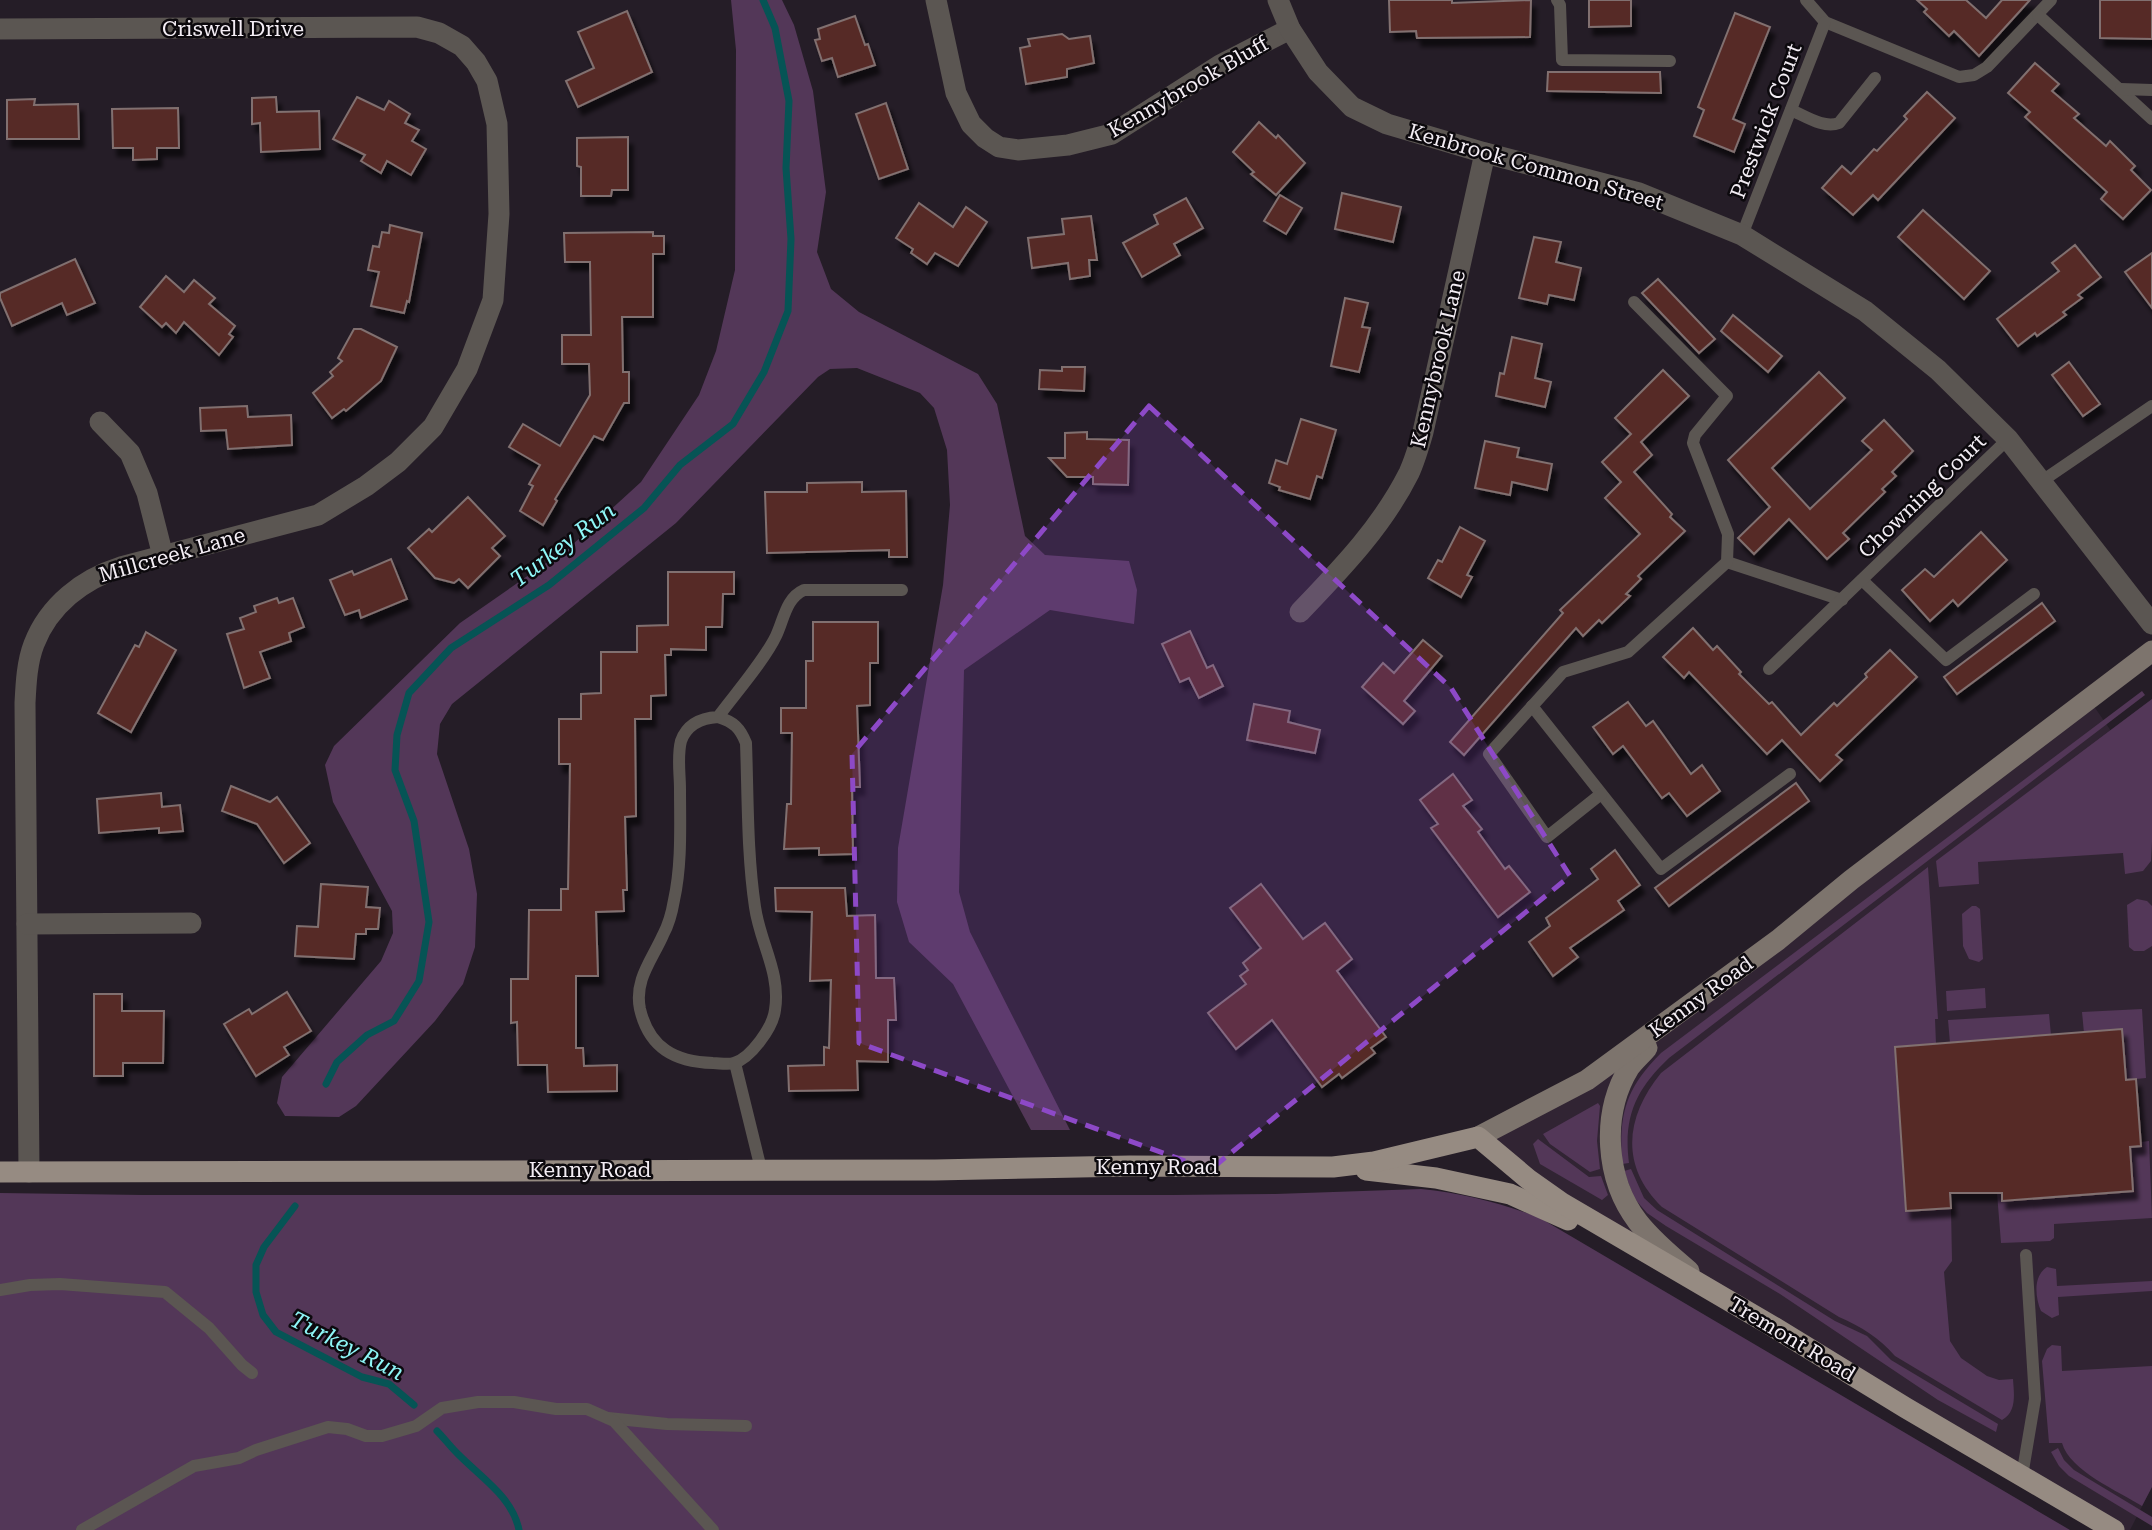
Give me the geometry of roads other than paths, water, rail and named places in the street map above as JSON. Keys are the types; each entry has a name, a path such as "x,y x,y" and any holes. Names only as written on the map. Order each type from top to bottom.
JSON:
{"main road":[{"name":"Kenny Road","path":"0,1172 1333,1167 1374,1162 1478,1137 1587,1080 1778,940 1851,880 2152,651"},
{"path":"1679,1013 1630,1066 1616,1096 1609,1124 1614,1170 1624,1200 1638,1223 1669,1254 1727,1300"},
{"name":"Tremont Road","path":"1478,1137 1528,1179 1562,1203 2113,1530"},
{"path":"1333,1167 1436,1178 1510,1194 1589,1230 1707,1297 1727,1300"}],"street":[{"name":"Kennybrook Bluff","path":"936,0 956,93 971,124 999,147 1017,150 1068,145 1112,134 1220,65 1290,29"},
{"name":"Kenbrook Common Street","path":"1278,0 1290,29 1318,72 1352,107 1387,124 1639,193 1742,235 1865,311 1938,370 2008,439 2152,624"},
{"name":"Criswell Drive","path":"0,29 417,27 439,33 462,46"},
{"name":"Millcreek Lane","path":"29,1172 25,703 27,672 34,644 47,620 67,597 101,573 318,515 366,486 398,462 433,427 467,369 493,300 499,214 497,124 487,81 462,46"},
{"name":"Kennybrook Lane","path":"1300,612 1365,543 1410,471 1423,432 1485,153"},
{"path":"100,422 130,453 147,493 163,555"},
{"path":"27,924 191,923"}],"lane":[{"path":"1557,0 1560,5 1562,60 1670,61"},
{"path":"1806,0 1825,22 1959,76 1974,75 1987,67 2051,0"},
{"path":"2038,15 2152,119"},
{"name":"Prestwick Court","path":"1742,235 1825,22"},
{"path":"1791,110 1826,125 1839,123 1875,78"},
{"path":"2121,89 2152,90"},
{"path":"1601,794 1547,837 1489,754 1563,672 1628,652 1727,562 1728,534 1693,443 1695,435 1727,396 1634,302"},
{"path":"2042,481 2152,406"},
{"name":"Chowning Court","path":"1769,669 2008,439"},
{"path":"1727,562 1842,600"},
{"name":"Chowning Court","path":"1862,580 1946,660 2034,594"},
{"path":"718,718 775,638 796,593 804,590 902,590"},
{"path":"1532,706 1661,869 1790,774"},
{"path":"718,718 731,721 741,731 746,743 751,879 757,922 773,966 776,990 775,1012 768,1030 748,1054 735,1063 692,1062 671,1055 655,1042 646,1026 638,992 642,974 664,934 675,897 680,833 682,740 692,724 718,718"},
{"path":"735,1063 761,1169"},
{"path":"2022,1476 2035,1399 2026,1255"},
{"path":"0,1290 60,1284 165,1292 209,1328 242,1366 252,1373"},
{"path":"82,1530 194,1466 239,1458 328,1427 347,1429 366,1436 382,1436 416,1426 442,1408 478,1402 514,1402 556,1409 587,1409 614,1421 713,1530"},
{"path":"608,1418 667,1424 746,1426"}],"waterway":[{"name":"Turkey Run","path":"326,1084 337,1062 367,1035 394,1021 419,981 429,922 414,821 395,770 397,735 409,693 451,648 549,585 644,508 680,465 733,424 764,372 788,311 791,239 786,168 789,101 775,28 763,0"},
{"name":"Turkey Run","path":"295,1206 264,1247 256,1265 256,1292 263,1315 276,1332 362,1377 389,1384 414,1405"},
{"name":"Turkey Run","path":"437,1431 503,1498 516,1519 519,1530"}]}
